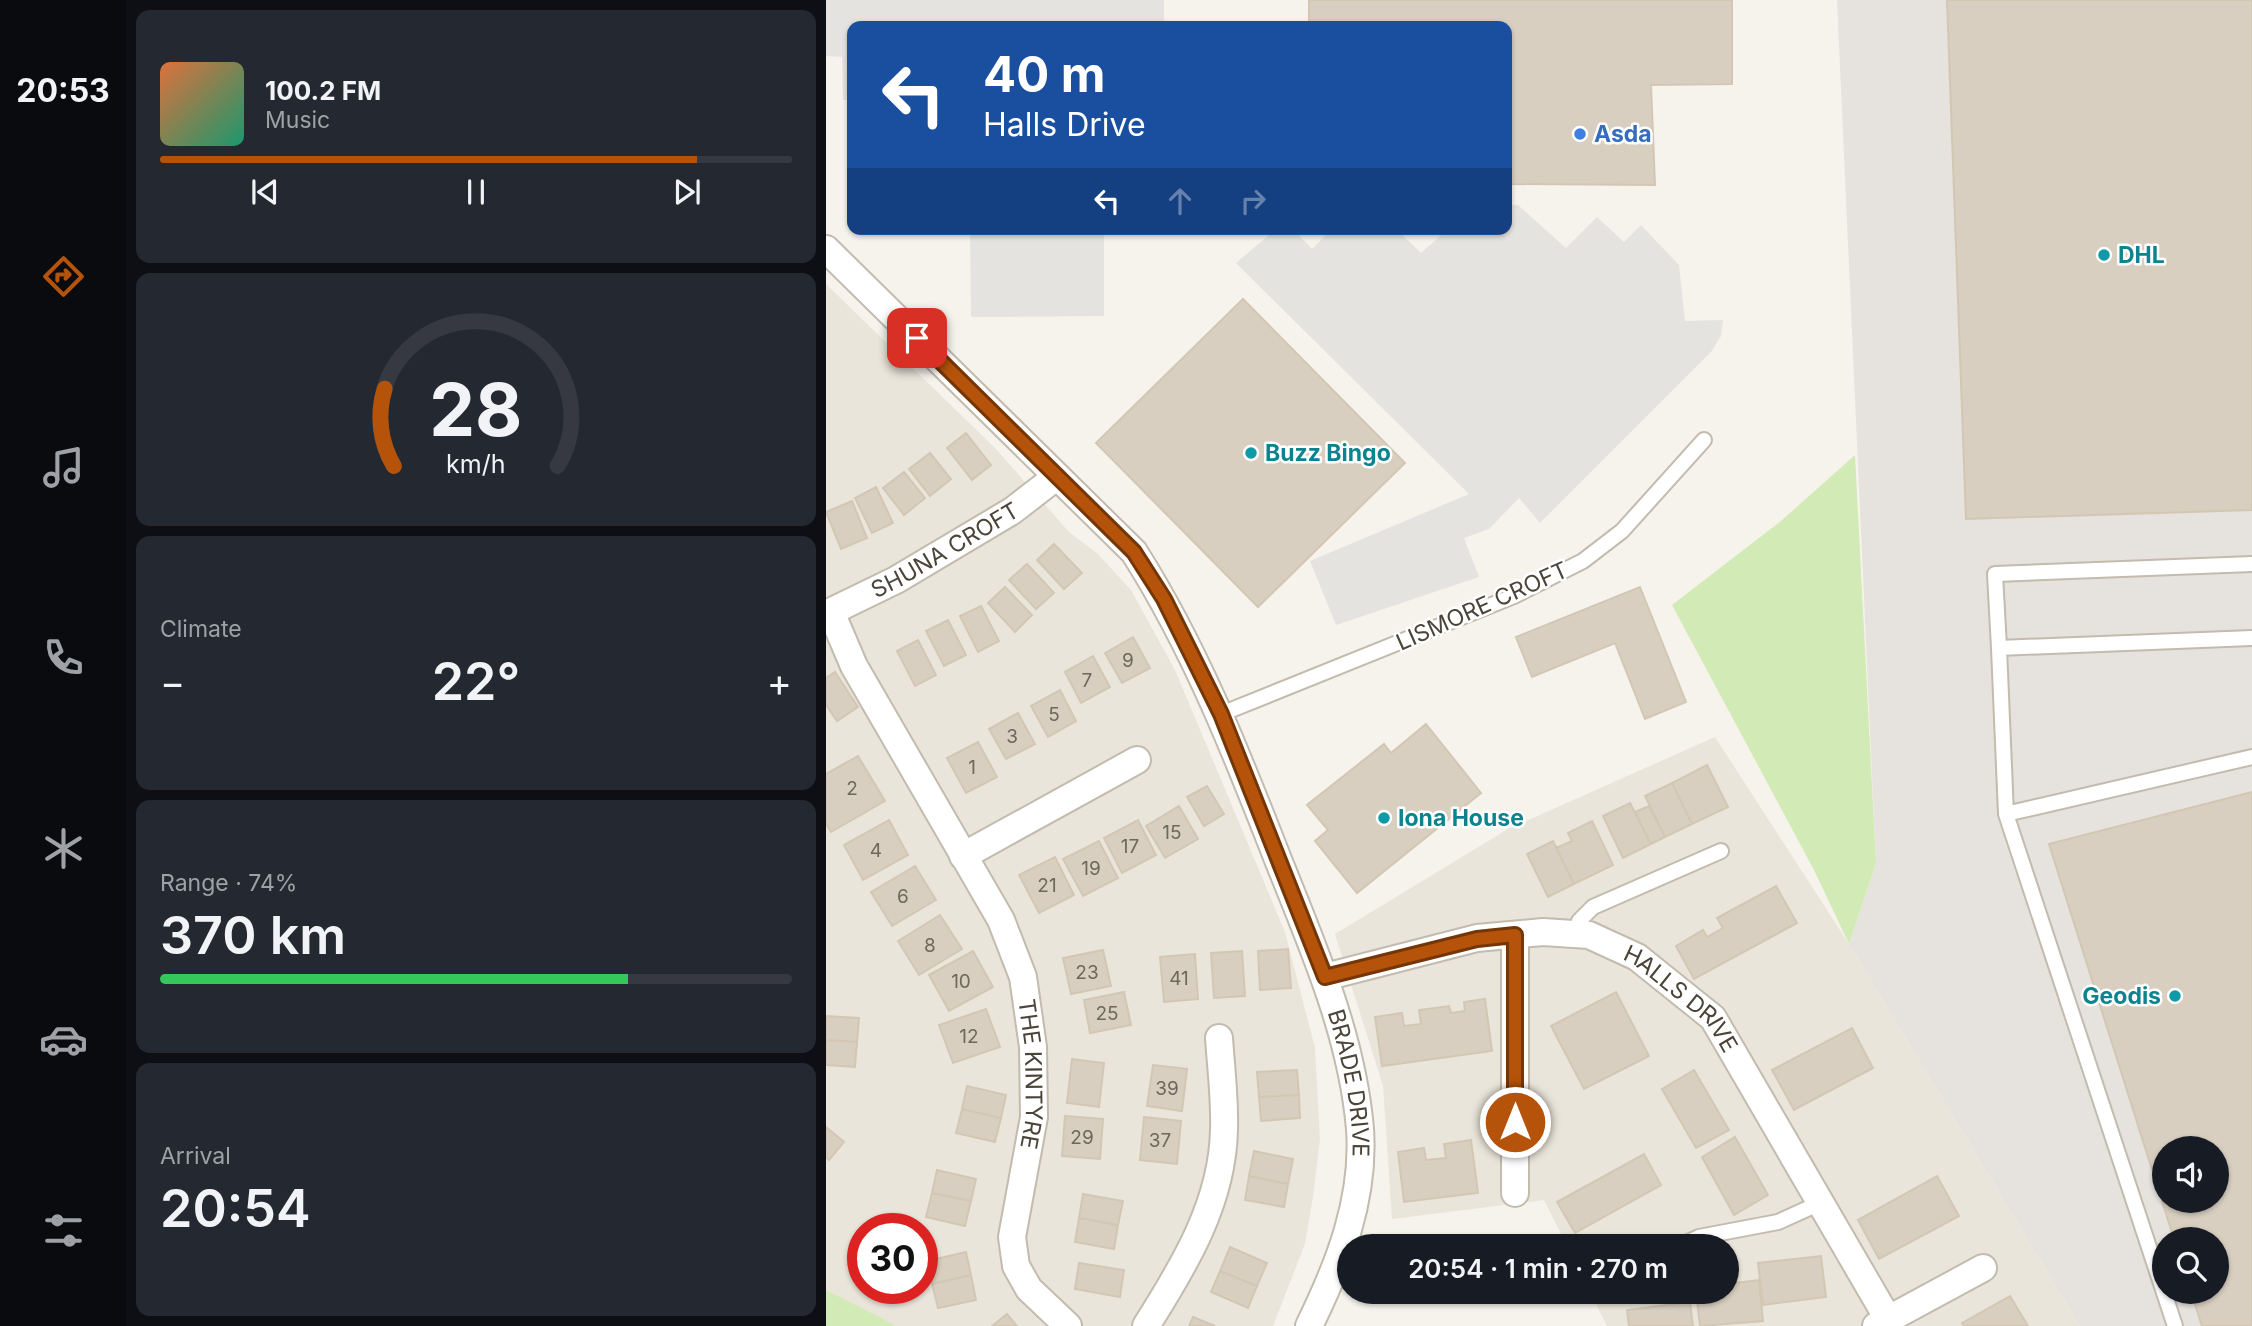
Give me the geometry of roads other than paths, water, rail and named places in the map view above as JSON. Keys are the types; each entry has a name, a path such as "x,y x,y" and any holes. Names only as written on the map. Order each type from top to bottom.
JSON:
{"street":[{"name":"BRADE DRIVE","path":"826,249 1134,552 1164,599 1221,714 1325,977 1350,1070 1360,1131 1356,1203 1333,1279 1309,1326"},
{"name":"SHUNA CROFT","path":"828,613 895,580 1012,511 1056,477"},
{"name":"THE KINTYRE","path":"828,613 853,666 1001,920 1023,977 1033,1047 1034,1117 1012,1237 1016,1266 1029,1289 1068,1326"},
{"path":"963,856 1136,760"},
{"name":"HALLS DRIVE","path":"1325,977 1477,939 1543,932 1589,936 1637,957 1713,1018 1820,1203 1882,1322 1983,1268"},
{"path":"1515,935 1515,1193"},
{"path":"1146,1326 1180,1273 1204,1222 1218,1174 1224,1130 1219,1038"}],"lane":[{"name":"LISMORE CROFT","path":"1221,714 1514,596 1583,561 1622,531 1704,440"},
{"path":"2175,1326 2006,814 1995,574 2252,565"},
{"path":"1999,648 2252,638"},
{"path":"2006,814 2252,757"},
{"path":"1576,934 1580,921 1593,907 1721,851"},
{"path":"1715,1234 1778,1222 1820,1203"}],"place":[{"name":"Asda","path":"1580,134"},
{"name":"DHL","path":"2104,255"},
{"name":"Buzz Bingo","path":"1251,453"},
{"name":"Iona House","path":"1384,818"},
{"name":"Geodis","path":"2175,996"}]}
